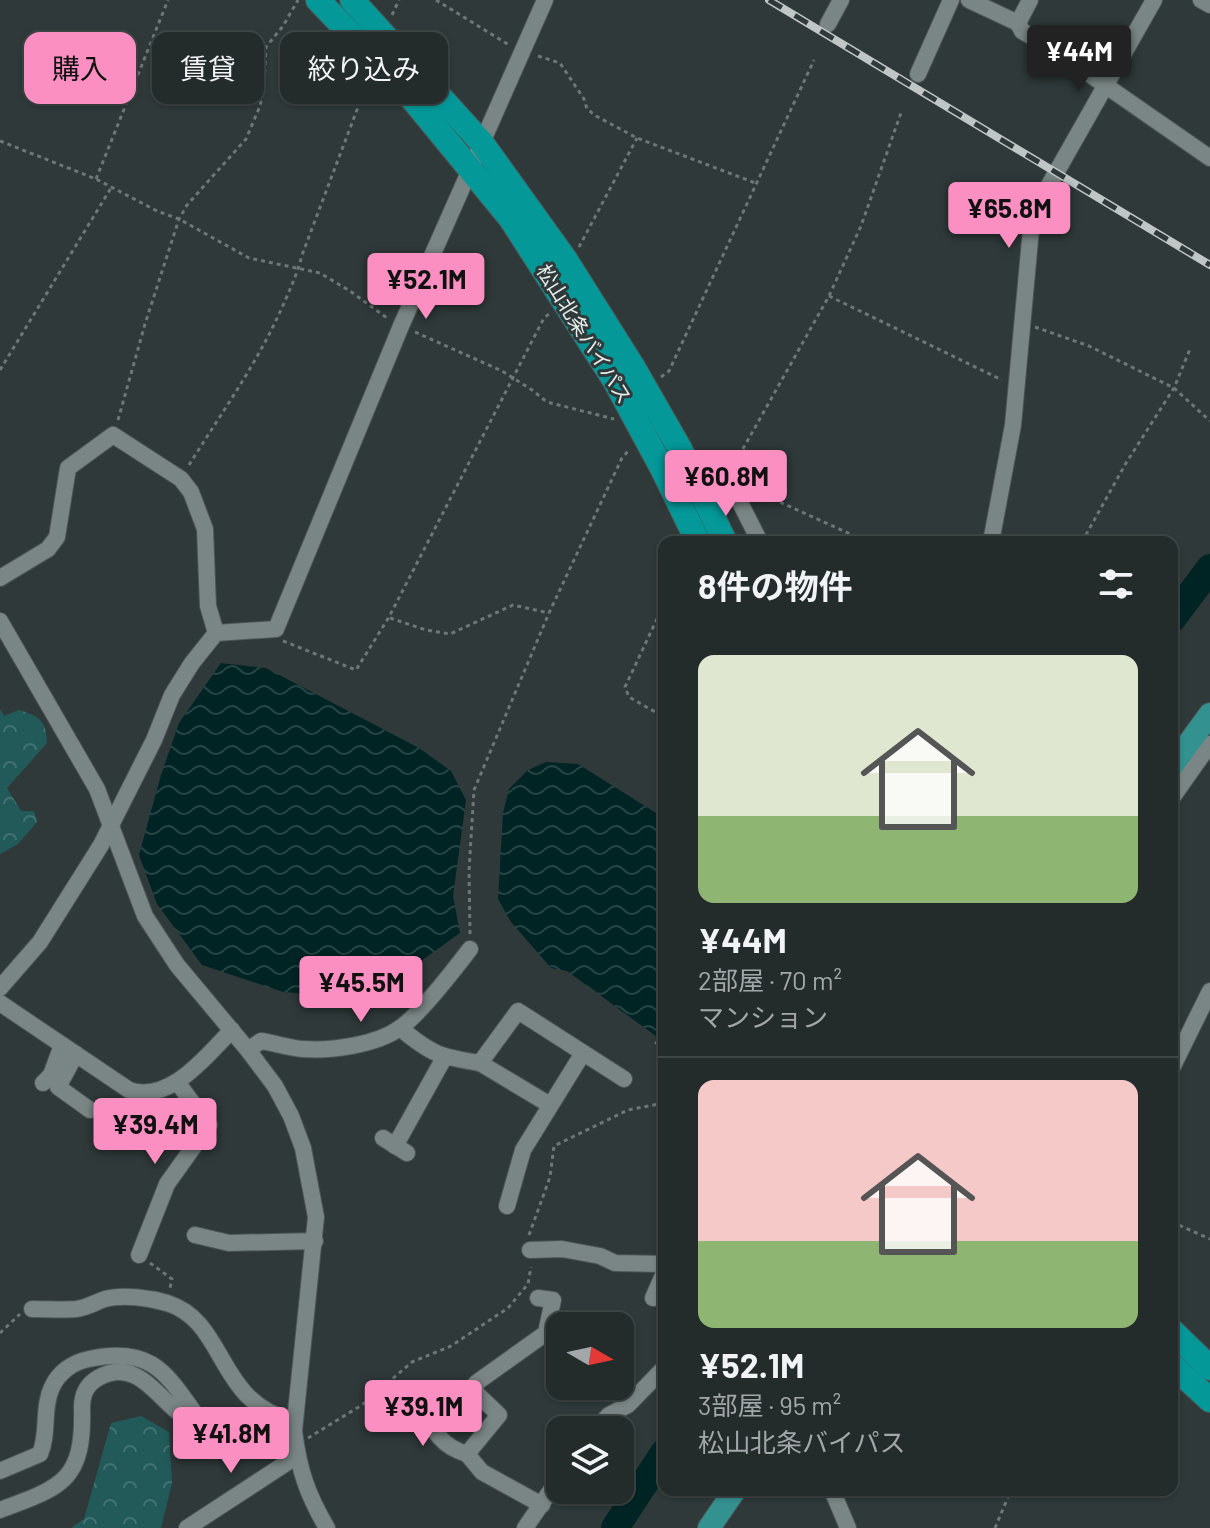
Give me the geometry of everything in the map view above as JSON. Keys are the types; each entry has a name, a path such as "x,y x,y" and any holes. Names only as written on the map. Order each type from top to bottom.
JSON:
{"highway":[{"name":"松山北条バイパス","path":"318,0 349,32"},
{"name":"松山北条バイパス","path":"352,0 481,142 565,259 646,389 680,449 722,536"},
{"name":"松山北条バイパス","path":"417,104 511,219 632,411 695,536"},
{"path":"1178,1337 1210,1368"},
{"path":"1178,1371 1210,1400"}],"main road":[{"path":"1178,758 1210,714"},
{"path":"709,1528 731,1496"}],"street":[{"path":"0,988 40,942 101,845 154,740 172,695 192,663 216,633 276,629 401,326 545,0"},
{"path":"828,24 841,0"},
{"path":"918,74 951,0"},
{"path":"969,0 1018,23 1022,31 1053,49 1210,158"},
{"path":"1018,23 1030,0"},
{"path":"992,536 1013,425 1031,229 1048,187 1154,0"},
{"path":"1201,0 1210,5"},
{"path":"0,578 48,549 57,537 68,468 113,435 181,479 191,492 205,529 208,606 216,633"},
{"path":"727,477 752,536"},
{"path":"0,621 77,751 111,822 145,916 177,965 275,1086 303,1148 316,1217 295,1437 308,1497 327,1528"},
{"path":"1178,789 1210,744"},
{"path":"248,1050 261,1041 304,1049 365,1044 400,1028 470,949"},
{"path":"1178,1056 1210,991"},
{"path":"0,1003 129,1090 141,1094 177,1082 232,1030"},
{"path":"480,1063 518,1011 583,1053 615,1080"},
{"path":"400,1028 427,1050 444,1058 480,1063 550,1105"},
{"path":"43,1083 69,1049"},
{"path":"69,1049 58,1087 90,1110"},
{"path":"505,1197 523,1150 583,1053"},
{"path":"395,1146 444,1058"},
{"path":"139,1255 167,1184 209,1125 177,1082"},
{"path":"195,1235 229,1243 315,1241"},
{"path":"530,1250 562,1249 600,1256 615,1263 658,1264"},
{"path":"653,1298 658,1287"},
{"path":"32,1309 79,1309 119,1296 167,1303 185,1311 210,1336 232,1379 252,1402 276,1417 295,1437"},
{"path":"467,1454 499,1415 475,1392 476,1383 546,1333 553,1300 538,1298"},
{"path":"0,1471 40,1454 51,1388 64,1370 79,1361 114,1354 149,1361 168,1378 204,1426"},
{"path":"608,1416 628,1405 658,1374"},
{"path":"0,1510 58,1486 71,1473 80,1454 82,1398 90,1383 102,1375 137,1375 191,1422 214,1429 295,1437"},
{"path":"429,1408 431,1428 457,1451 467,1454 482,1472 542,1505"},
{"path":"187,1528 295,1437"},
{"path":"835,1496 848,1528"},
{"path":"525,1528 546,1499"}],"path":[{"path":"96,179 168,0"},
{"path":"113,435 179,219 187,205 246,139 262,96 266,47 298,0"},
{"path":"436,0 497,39 560,63 576,85 587,109 596,116 637,138 758,184"},
{"path":"646,389 669,371 814,60"},
{"path":"181,479 264,347 299,269 359,104"},
{"path":"855,536 727,477 829,296 861,226 902,110"},
{"path":"565,259 582,246 637,138"},
{"path":"0,141 96,179 179,219 249,258 320,273 401,326 513,378 547,402 611,421 632,411"},
{"path":"0,370 111,188"},
{"path":"829,296 1017,387"},
{"path":"276,629 278,639 356,670 389,617 544,318 565,303"},
{"path":"1024,322 1089,346 1174,388 1210,421"},
{"path":"1085,536 1126,463 1174,388 1190,349"},
{"path":"470,949 469,871 474,790 549,613 622,458 631,447 648,440"},
{"path":"389,617 426,630 450,634 513,605 549,613"},
{"path":"658,617 625,687 629,697 658,714"},
{"path":"295,1437 307,1439 362,1405 412,1362 451,1346 508,1308 528,1284 529,1236 550,1177 554,1146 628,1110 658,1104"},
{"path":"1178,1225 1210,1239"},
{"path":"139,1255 172,1279 167,1303"},
{"path":"0,1333 15,1315 32,1309"},
{"path":"995,1528 1008,1496"}],"green space":[{"path":"0,709 4,716 19,710 37,717 45,729 47,743 7,788 21,811 34,811 37,822 18,844 0,854"},
{"path":"141,1416 169,1432 172,1483 161,1528 71,1528 84,1519 111,1423"}],"water":[{"path":"221,663 266,668 419,748 451,771 466,800 453,896 460,933 385,987 334,996 283,992 202,965 157,904 139,855 179,723"},
{"path":"546,762 578,764 658,814 658,1038 567,971 551,968 511,922 498,899 503,813 509,789 528,770"}],"waterway":[{"path":"1178,611 1210,568"},
{"path":"615,1528 658,1462"}],"railway":[{"path":"769,0 1210,265"}]}
